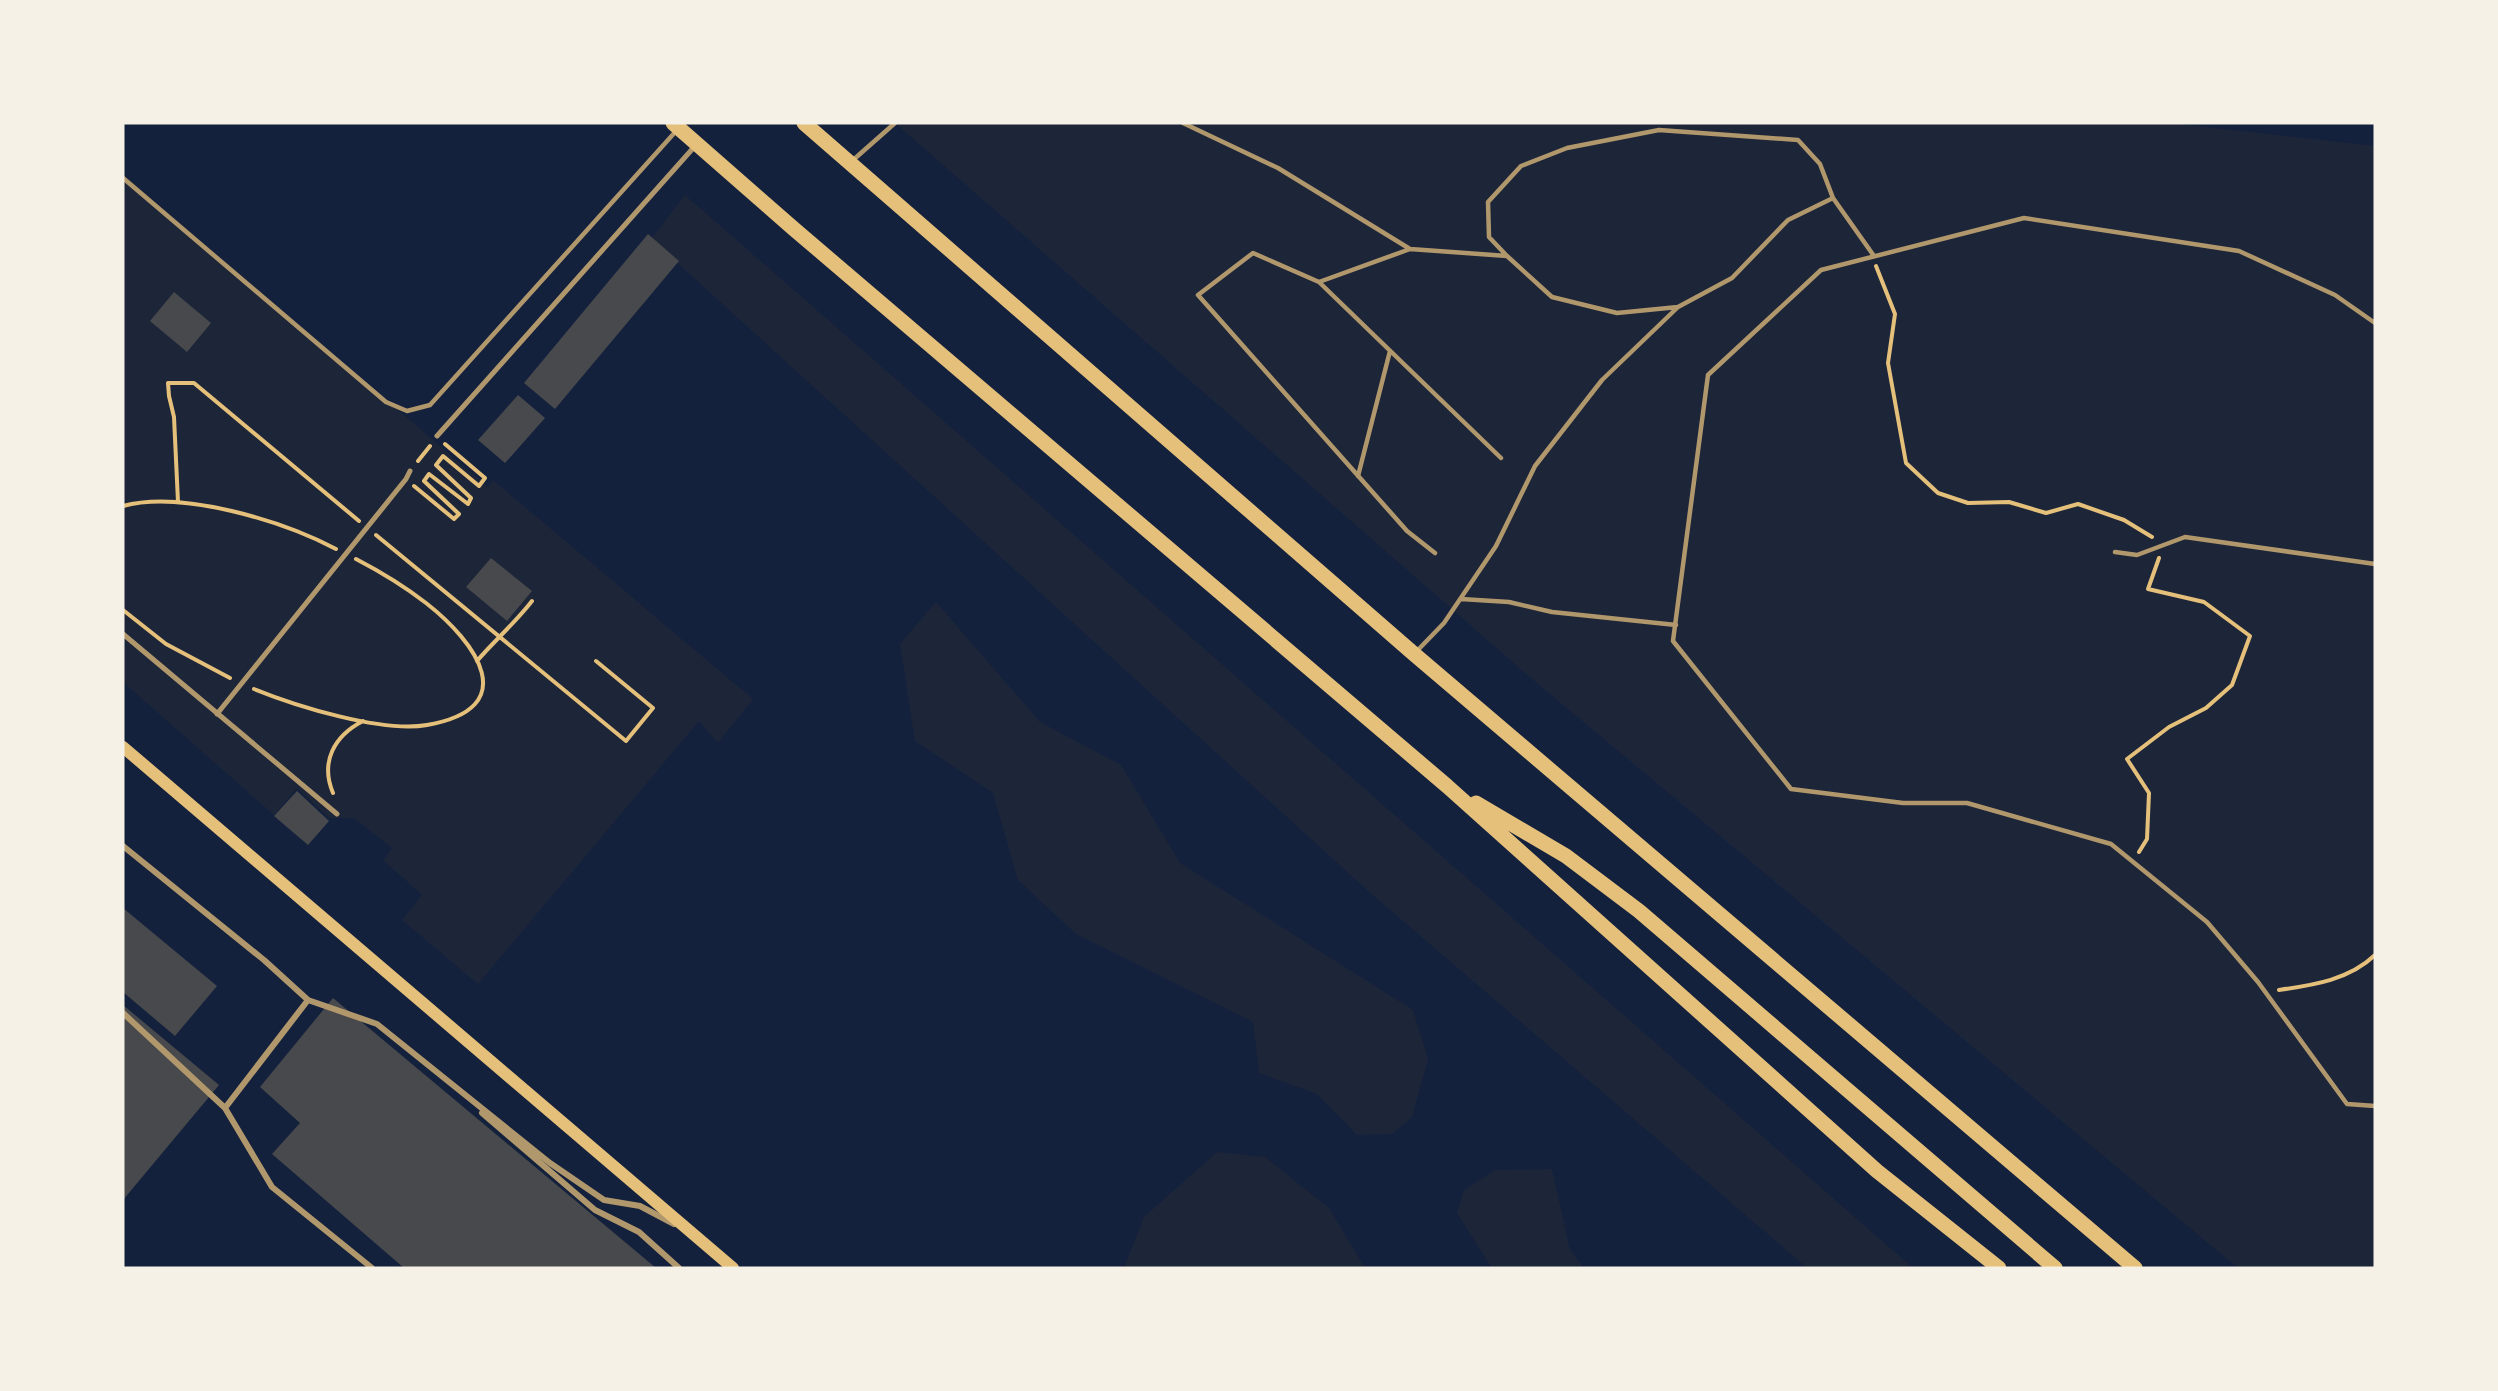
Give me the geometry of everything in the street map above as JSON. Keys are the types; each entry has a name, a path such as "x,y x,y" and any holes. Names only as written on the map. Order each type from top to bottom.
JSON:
{"main road":[{"path":"804,123 1414,654 2135,1268"},
{"path":"676,125 1447,786 1877,1171 1998,1268"},
{"path":"123,747 733,1268"},
{"path":"1447,786 1566,856 1639,911 1861,1104 2055,1268"}],"street":[{"path":"436,436 696,144"},
{"path":"217,714 406,479 410,471"},
{"path":"123,634 337,814"},
{"path":"123,846 264,960 308,999 377,1024 550,1163 604,1200 640,1206 686,1229"},
{"path":"225,1108 308,999"},
{"path":"123,1013 225,1108 272,1187 372,1268"},
{"path":"377,1024 596,1210 639,1232 679,1268"}],"lane":[{"path":"849,163 895,123"},
{"path":"1183,123 1278,168 1410,249"},
{"path":"123,178 386,402 407,411 430,405 676,125"},
{"path":"1678,307 1617,313 1552,297 1507,256 1490,237 1488,202 1521,166 1567,148 1659,130 1798,140 1820,164 1833,198 1874,256"},
{"path":"1414,654 1444,623 1461,599 1496,546 1535,466 1602,380 1678,307 1732,278 1788,220 1833,198"},
{"path":"2375,323 2335,295 2239,251 2024,218 1821,270 1708,375 1673,641 1791,789 1903,803 1966,803 2111,844 2207,922 2258,982 2347,1104 2375,1106"},
{"path":"1320,282 1410,249 1507,256"},
{"path":"1435,553 1407,531 1197,295 1253,253 1320,282 1501,458"},
{"path":"1358,476 1390,351"},
{"path":"2115,552 2137,555 2185,537 2375,564"},
{"path":"1461,599 1509,602 1552,612 1676,626"}],"path":[{"path":"1874,256 1895,314 1888,363 1906,463 1938,494 1968,503 2009,502 2046,513 2078,504 2124,520 2164,545 2148,589 2204,602 2250,636 2232,684 2206,708 2169,727 2127,759 2149,793 2147,839 2133,861"},
{"path":"178,502 174,417 168,383 194,383 626,741 653,708 596,661"},
{"path":"406,479 454,519 459,514 424,481 429,474 468,504 471,498 436,465 443,456 479,486 485,478 436,436 410,471"},
{"path":"123,506 141,502 178,502 240,513 283,526 346,554 398,583 452,626 477,661 484,687 480,699 463,714 450,720 425,726 364,721 277,698 241,684 207,668 166,644 123,610"},
{"path":"477,661 498,637 508,630 532,601"},
{"path":"338,803 329,782 327,767 330,754 335,743 364,721"},
{"path":"2278,990 2326,983 2367,963 2375,955"}],"shaded area":[{"path":"895,123 2170,123 2375,146 2375,1268 2238,1268 1539,685"},
{"path":"123,174 488,487 493,480 753,699 718,743 699,721 478,984 402,920 422,895 383,860 392,848 354,818 329,818 297,788 274,815 123,682"},
{"path":"685,195 1913,1268 1807,1268 1366,889 651,239"},
{"path":"936,602 1040,722 1121,765 1180,863 1413,1010 1428,1059 1412,1117 1392,1134 1357,1135 1317,1094 1259,1073 1253,1022 1076,934 1018,880 993,793 915,741 900,644"},
{"path":"1217,1152 1265,1157 1329,1208 1365,1268 1124,1268 1144,1217"},
{"path":"1552,1169 1570,1250 1584,1268 1492,1268 1457,1213 1464,1190 1495,1170"}],"building":[{"path":"648,234 679,261 555,409 524,383"},
{"path":"174,292 211,323 187,352 150,321"},
{"path":"518,395 545,418 505,463 478,440"},
{"path":"491,558 532,591 507,621 466,587"},
{"path":"297,791 329,821 308,845 274,816"},
{"path":"123,908 217,986 175,1036 123,992"},
{"path":"333,998 656,1268 404,1268 272,1154 300,1123 260,1087"},
{"path":"123,1005 219,1085 123,1200"}]}
